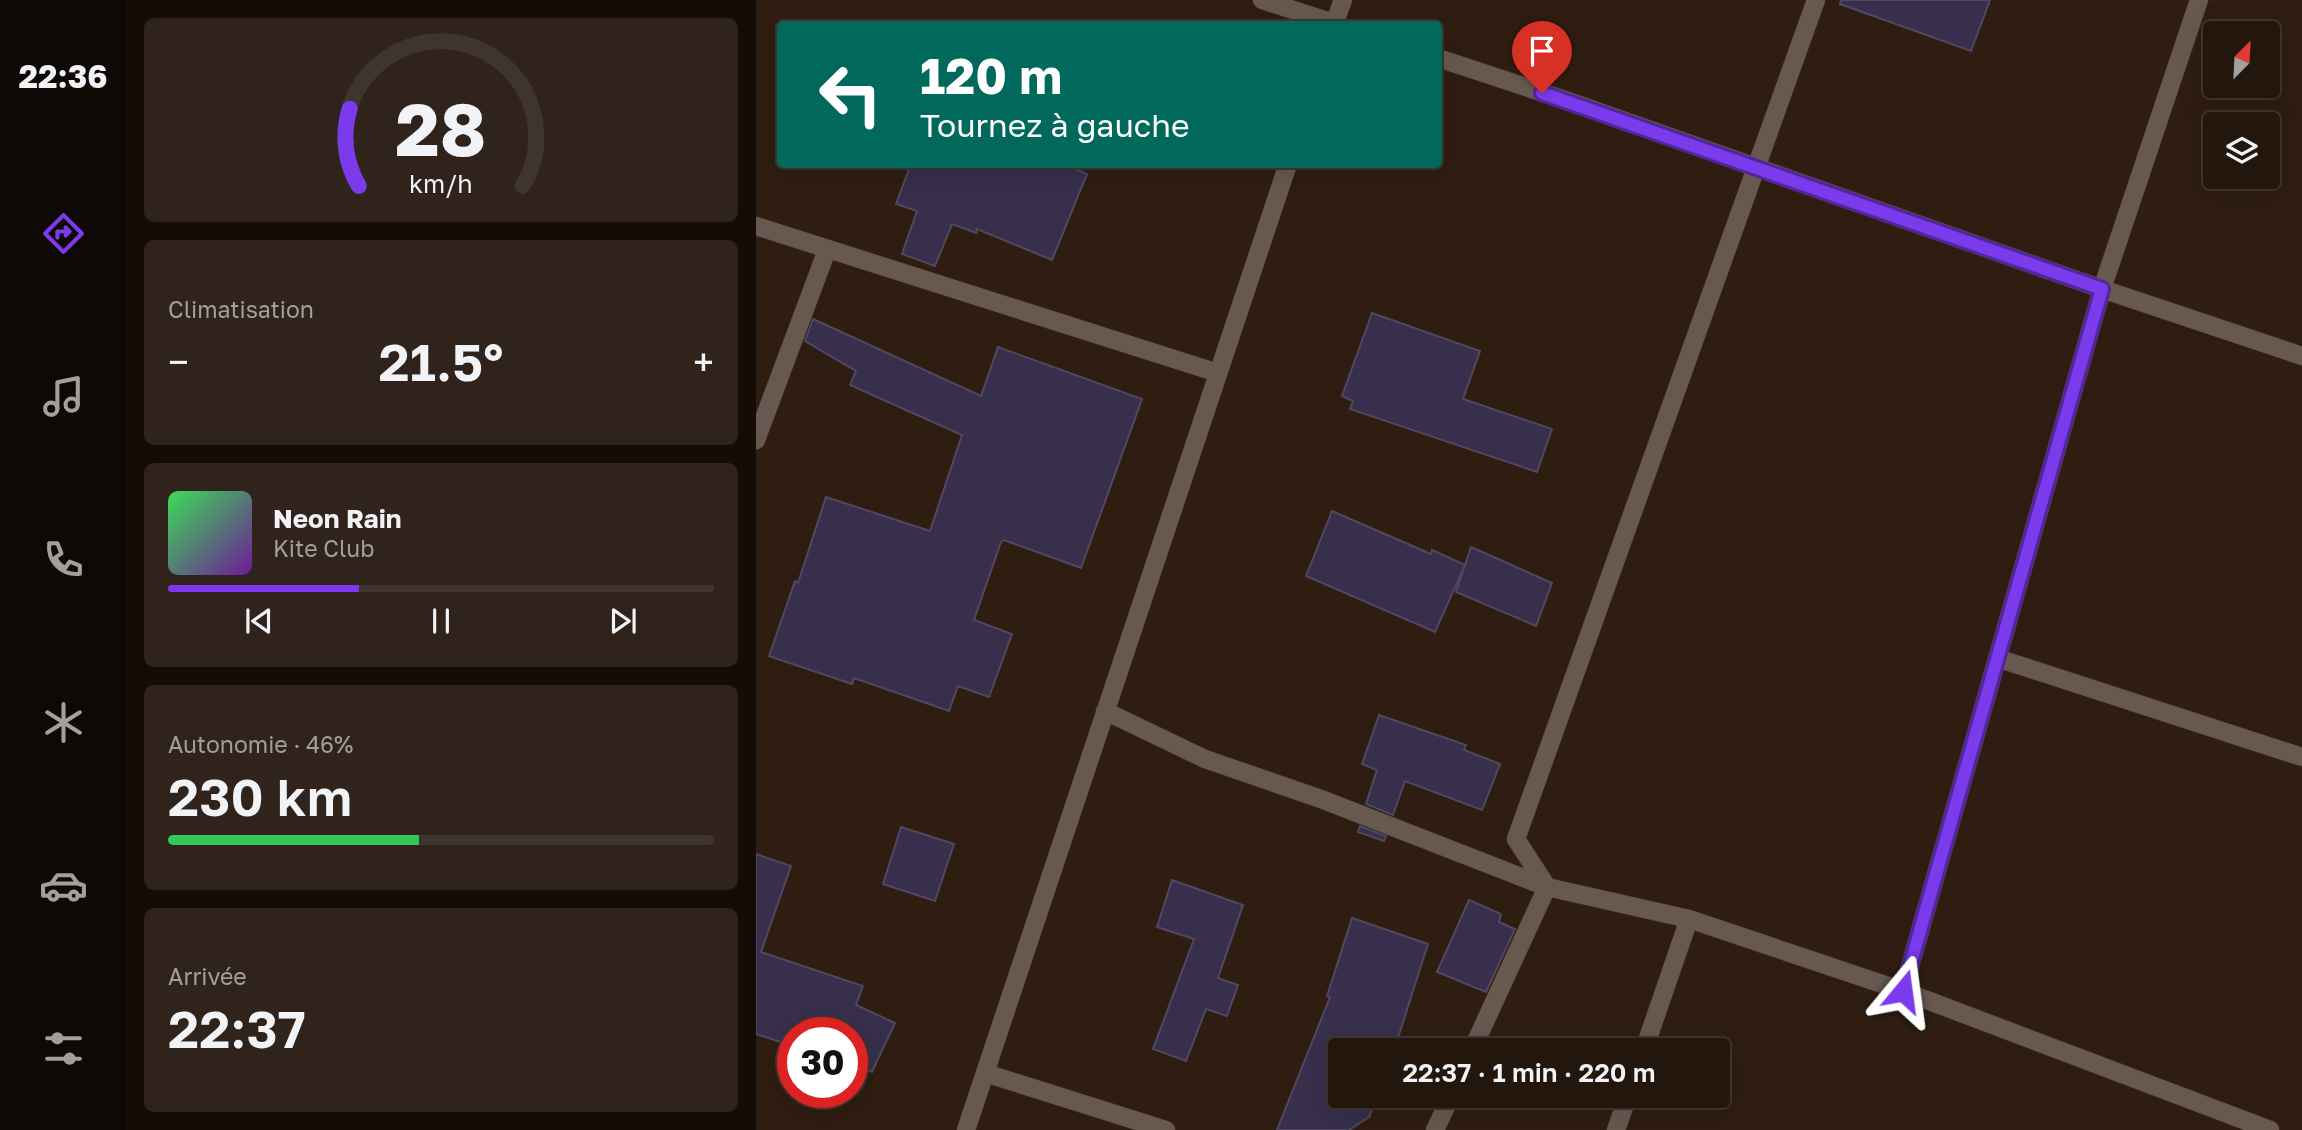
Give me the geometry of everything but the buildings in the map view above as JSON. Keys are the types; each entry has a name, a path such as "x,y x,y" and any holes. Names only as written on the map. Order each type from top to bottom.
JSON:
{"street":[{"path":"1262,0 1326,21"},
{"path":"1336,21 1343,0"},
{"path":"1547,887 1516,839 1816,0"},
{"path":"1903,991 2102,289 2199,0"},
{"path":"1442,59 2302,356"},
{"path":"966,1130 1287,168"},
{"path":"756,226 1218,373"},
{"path":"756,440 827,250"},
{"path":"1997,658 2302,757"},
{"path":"1105,711 1205,759 1321,799 1547,887 1689,919 1903,991 2270,1130"},
{"path":"1478,1038 1547,887"},
{"path":"1648,1038 1689,919"},
{"path":"985,1073 1166,1130"},
{"path":"1435,1130 1445,1108"},
{"path":"1616,1130 1624,1108"}],"route":[{"path":"1542,93 2102,289 1903,991"}]}
